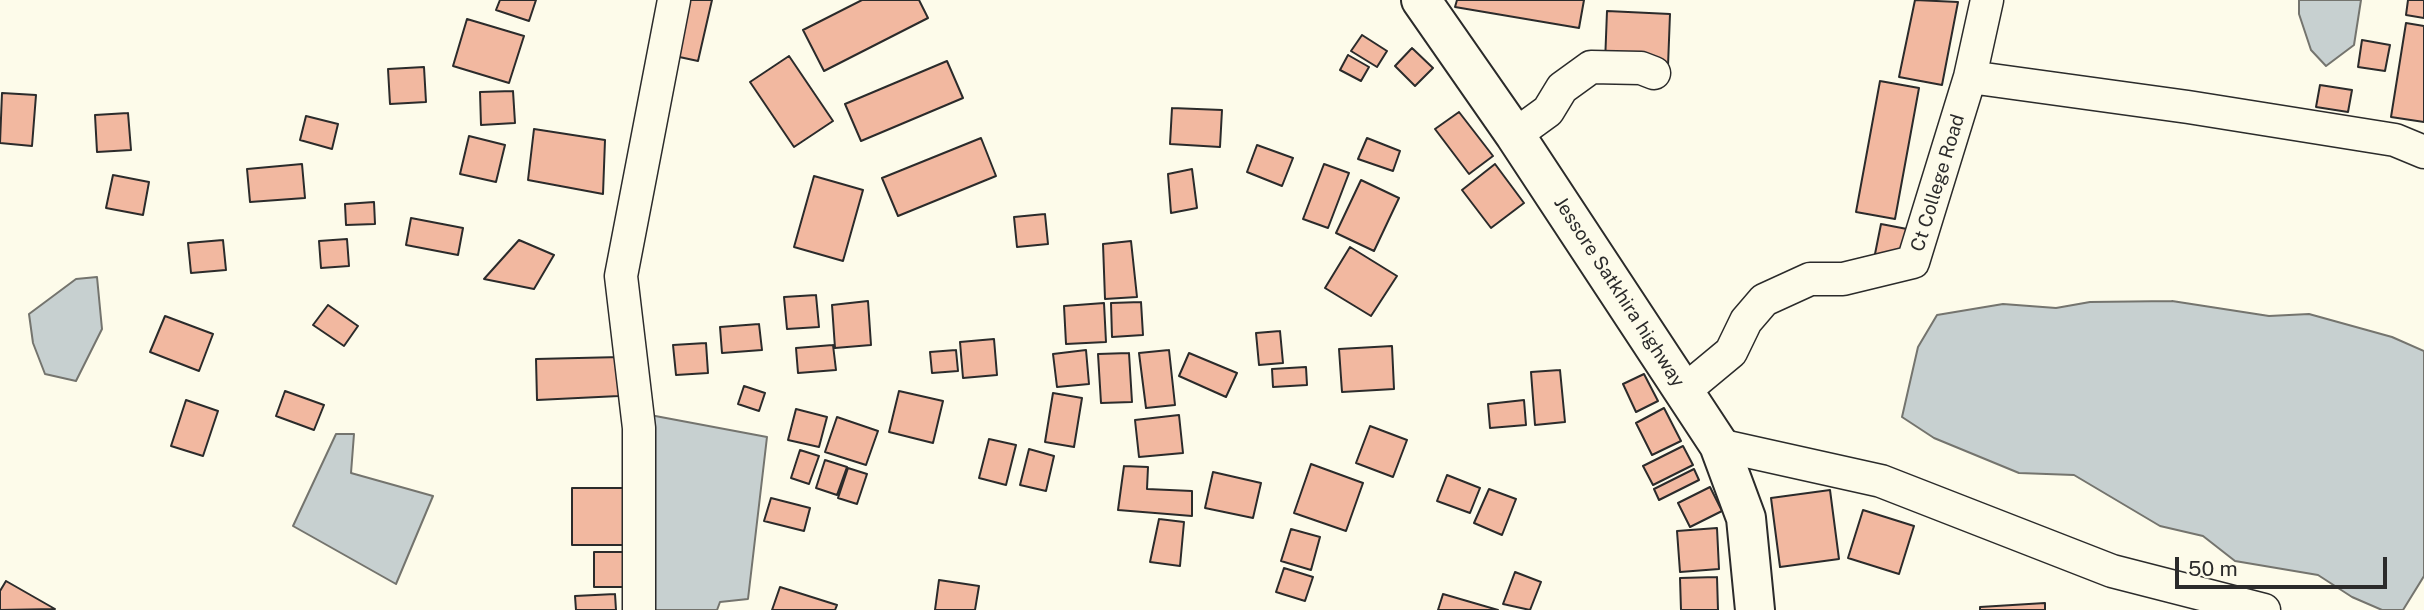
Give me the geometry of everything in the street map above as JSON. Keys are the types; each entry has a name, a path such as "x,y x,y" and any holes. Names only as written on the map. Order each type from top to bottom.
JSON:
{"highway":[{"name":"Jessore Satkhira highway","path":"1421,0 1515,135 1719,445 1746,518 1755,610"}],"street":[{"path":"639,610 639,428 621,276 674,0"},
{"path":"1987,0 1970,77 2188,107 2395,140 2424,152"},
{"path":"1515,135 1548,111 1562,88 1591,67 1641,68 1654,72"},
{"name":"Ct College Road","path":"1685,391 1731,352 1746,321 1764,300 1810,279 1843,279 1913,262 1970,77"},
{"path":"1719,445 1881,481 2112,571 2264,610"}],"shaded area":[{"path":"2299,0 2361,0 2354,45 2326,66 2311,50 2299,14"},
{"path":"97,277 102,329 76,381 45,374 33,343 29,314 76,279"},
{"path":"2172,301 2269,316 2309,314 2392,337 2424,351 2424,576 2403,610 2382,610 2352,597 2318,575 2235,561 2203,536 2160,526 2074,475 2019,473 1934,438 1902,417 1918,347 1937,315 2003,304 2056,308 2090,302"},
{"path":"650,415 767,437 748,599 720,602 717,610 645,610"},
{"path":"336,434 354,434 351,473 433,496 396,584 293,526"}],"building":[{"path":"500,0 536,0 529,21 496,10"},
{"path":"682,0 712,0 698,61 670,55"},
{"path":"862,0 919,0 928,18 824,71 803,30"},
{"path":"1457,0 1584,0 1579,28 1455,7"},
{"path":"1915,0 1958,2 1942,85 1899,77"},
{"path":"2408,0 2424,0 2424,18 2406,15"},
{"path":"1607,11 1670,14 1668,66 1605,63"},
{"path":"467,19 524,36 509,83 453,66"},
{"path":"2406,23 2424,26 2424,122 2391,117"},
{"path":"1362,35 1387,51 1377,67 1351,51"},
{"path":"2362,40 2390,45 2385,71 2358,67"},
{"path":"1412,48 1433,68 1415,86 1395,66"},
{"path":"1348,55 1369,67 1361,81 1340,70"},
{"path":"789,56 833,121 794,147 750,82"},
{"path":"947,61 963,98 861,141 845,104"},
{"path":"424,67 426,102 390,104 388,69"},
{"path":"1880,81 1919,88 1895,219 1856,212"},
{"path":"2320,85 2352,90 2348,112 2316,107"},
{"path":"513,91 515,123 481,125 480,92"},
{"path":"2,93 36,95 32,146 0,143"},
{"path":"1172,108 1222,110 1220,147 1170,144"},
{"path":"1459,112 1493,156 1469,174 1435,129"},
{"path":"128,113 131,150 97,152 95,115"},
{"path":"306,116 338,124 332,149 300,140"},
{"path":"534,129 605,140 603,194 528,180"},
{"path":"469,136 505,145 496,182 460,174"},
{"path":"981,138 996,176 898,216 882,178"},
{"path":"1367,138 1400,151 1393,171 1358,159"},
{"path":"1257,145 1293,158 1282,186 1247,172"},
{"path":"302,164 305,198 250,202 247,169"},
{"path":"1324,164 1349,173 1328,228 1303,219"},
{"path":"1495,164 1524,203 1491,228 1462,190"},
{"path":"1192,169 1197,208 1171,213 1168,174"},
{"path":"113,175 149,182 143,215 106,208"},
{"path":"814,176 863,190 843,261 794,247"},
{"path":"1361,180 1399,198 1374,251 1336,233"},
{"path":"374,202 375,224 346,225 345,204"},
{"path":"1045,214 1048,244 1017,247 1014,217"},
{"path":"411,218 463,228 458,255 406,245"},
{"path":"1881,224 1907,229 1902,259 1875,254"},
{"path":"347,239 349,266 321,268 319,241"},
{"path":"223,240 226,270 191,273 188,243"},
{"path":"519,240 554,255 534,289 484,279"},
{"path":"1131,241 1137,297 1105,299 1103,244"},
{"path":"1350,247 1397,276 1371,316 1325,288"},
{"path":"816,295 819,327 787,329 784,297"},
{"path":"868,301 871,345 835,348 832,305"},
{"path":"1141,302 1143,335 1112,337 1111,303"},
{"path":"1104,303 1106,342 1066,344 1064,306"},
{"path":"328,305 358,326 344,346 313,325"},
{"path":"165,316 213,334 199,371 150,352"},
{"path":"759,324 762,350 722,353 720,327"},
{"path":"1280,331 1283,363 1259,365 1256,333"},
{"path":"994,339 997,375 963,378 960,342"},
{"path":"706,343 708,373 676,375 673,345"},
{"path":"833,345 836,370 798,373 796,348"},
{"path":"1392,346 1394,389 1342,392 1339,349"},
{"path":"956,350 958,371 932,373 930,352"},
{"path":"1086,350 1089,384 1057,387 1053,354"},
{"path":"1169,350 1175,405 1146,408 1139,353"},
{"path":"1129,353 1132,402 1101,403 1098,354"},
{"path":"1189,353 1237,373 1226,397 1179,376"},
{"path":"621,357 619,396 537,400 536,359"},
{"path":"1306,367 1307,385 1273,387 1272,369"},
{"path":"1560,370 1565,422 1535,425 1531,372"},
{"path":"1644,374 1658,401 1636,412 1623,384"},
{"path":"744,386 765,393 759,411 738,404"},
{"path":"285,391 324,405 314,430 276,416"},
{"path":"899,391 943,401 933,443 889,432"},
{"path":"1053,393 1082,398 1074,447 1045,442"},
{"path":"186,400 218,411 203,456 171,446"},
{"path":"1524,400 1526,425 1490,428 1488,404"},
{"path":"1664,408 1681,441 1652,455 1636,423"},
{"path":"796,409 827,417 819,447 788,440"},
{"path":"1179,415 1183,453 1139,457 1135,420"},
{"path":"837,417 878,431 866,465 825,452"},
{"path":"1370,426 1407,440 1393,477 1356,463"},
{"path":"989,439 1016,445 1006,485 979,478"},
{"path":"1683,446 1693,465 1653,485 1643,466"},
{"path":"1029,449 1054,456 1046,491 1020,485"},
{"path":"800,450 819,456 809,484 791,478"},
{"path":"825,460 847,467 837,495 816,488"},
{"path":"1311,464 1363,483 1346,531 1294,513"},
{"path":"1124,466 1148,467 1147,489 1192,491 1192,516 1118,510"},
{"path":"848,468 867,474 857,504 838,498"},
{"path":"1694,469 1699,480 1659,500 1654,489"},
{"path":"1213,472 1261,483 1253,518 1205,508"},
{"path":"1447,475 1480,488 1470,513 1437,501"},
{"path":"1710,487 1722,511 1690,527 1678,503"},
{"path":"572,488 626,488 626,545 572,545"},
{"path":"1489,489 1516,499 1502,535 1474,523"},
{"path":"1830,490 1839,559 1780,567 1771,498"},
{"path":"771,498 810,508 804,531 764,521"},
{"path":"1863,510 1914,526 1899,574 1848,558"},
{"path":"1159,519 1184,522 1180,566 1150,562"},
{"path":"1717,528 1719,569 1680,572 1677,531"},
{"path":"1291,529 1320,537 1311,570 1281,561"},
{"path":"594,552 628,552 628,587 594,587"},
{"path":"1284,568 1313,577 1305,601 1276,592"},
{"path":"1515,572 1541,582 1530,610 1503,604"},
{"path":"1717,577 1718,610 1681,610 1680,578"},
{"path":"939,580 979,586 975,610 935,610"},
{"path":"6,581 55,609 0,610 0,591"},
{"path":"780,587 837,605 835,610 772,610"},
{"path":"615,594 616,610 576,610 575,596"},
{"path":"1443,594 1498,610 1438,610"},
{"path":"2045,603 2045,610 1980,610 1980,607"}]}
